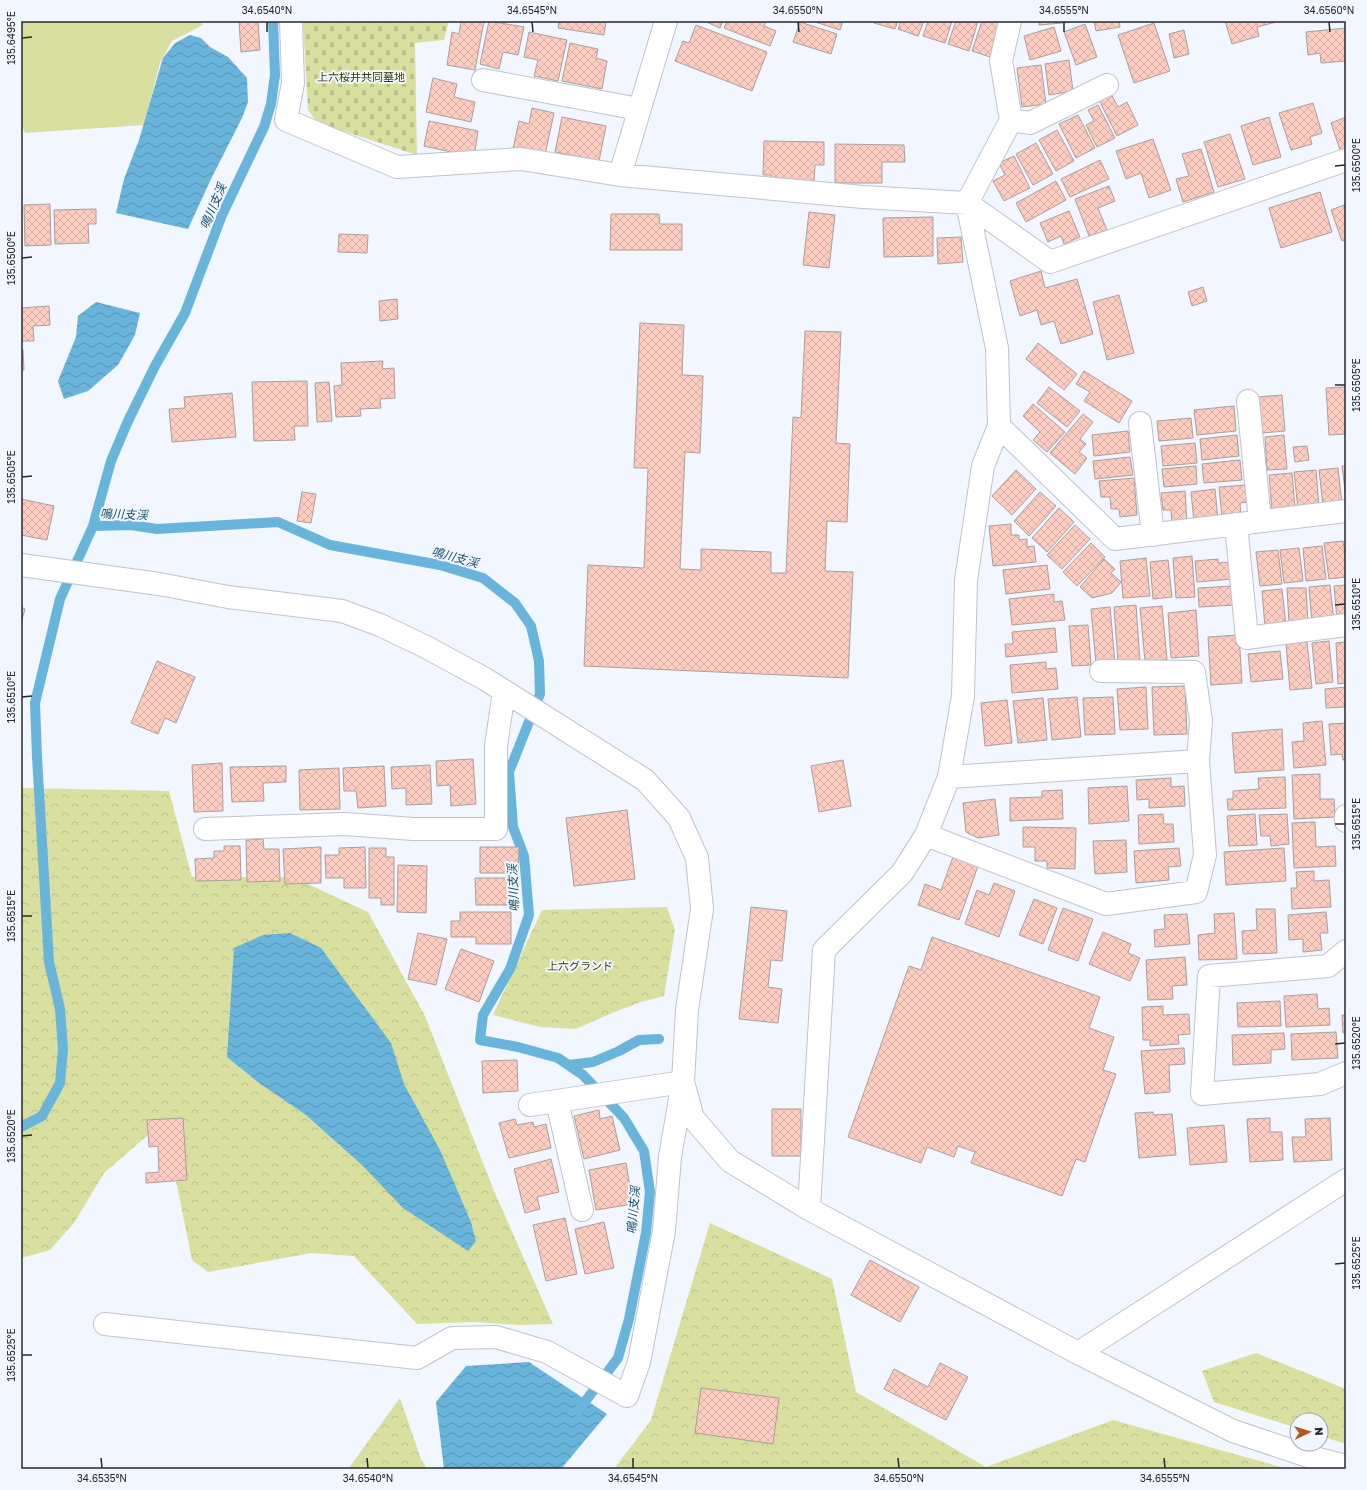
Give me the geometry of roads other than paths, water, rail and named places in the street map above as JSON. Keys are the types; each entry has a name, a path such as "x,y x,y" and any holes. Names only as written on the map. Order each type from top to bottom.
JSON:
{"street":[{"path":"291,21 293,83 286,120 397,167 521,159 620,175 863,197 967,203 1050,262 1346,160"},
{"path":"620,175 666,21"},
{"path":"809,1209 824,950 902,873 926,835 949,777 962,696 966,580 983,466 1000,426 997,348 967,203 1011,120 1000,61 1010,21"},
{"path":"483,80 639,109"},
{"path":"1011,120 1030,123 1107,85"},
{"path":"1248,402 1260,521"},
{"path":"1140,424 1153,535"},
{"path":"1000,426 1115,539 1346,511"},
{"path":"1236,524 1247,638 1346,626"},
{"path":"21,565 159,584 228,597 342,612 380,625 426,647 504,691 645,780 679,818 697,858 702,909 687,1010 683,1082 670,1157 664,1231 639,1362 627,1396 547,1352 496,1337 452,1338 417,1358 105,1324"},
{"path":"926,835 1106,904 1196,892 1205,856 1198,761 1201,721 1194,672 1101,671"},
{"path":"205,829 345,824 413,829 496,830 496,746 504,691"},
{"path":"949,777 1198,761"},
{"path":"1346,816 1346,821"},
{"path":"1346,951 1328,966 1208,976 1202,1094 1320,1084 1346,1073"},
{"path":"530,1105 683,1082"},
{"path":"683,1082 693,1118 730,1161 809,1209 1078,1353 1233,1431 1314,1458 1346,1466"},
{"path":"567,1099 582,1210"},
{"path":"1078,1353 1346,1180"}],"water":[{"path":"190,35 201,38 210,47 228,57 247,78 248,102 242,118 188,229 116,213 124,179 139,140 163,58 175,43"},
{"path":"96,302 140,313 135,335 118,365 88,391 64,399 58,381 76,337 78,316"},
{"path":"290,933 321,948 391,1043 404,1084 440,1150 471,1222 476,1241 468,1251 403,1208 363,1166 306,1115 259,1083 227,1057 234,948 263,935"},
{"path":"529,1362 607,1414 561,1469 444,1469 436,1402 466,1366"}],"waterway":[{"name":"鳴川支渓","path":"273,21 275,75 271,104 264,127 222,215 185,313 155,366 128,421 111,461 93,526 131,525 157,529 278,522 330,545 440,565 483,578 515,603 531,626 539,661 540,694 509,772 513,827 524,856 529,915 510,969 483,1015 480,1040 518,1047 558,1058 583,1075 624,1118 644,1151 650,1192 646,1233 629,1319 618,1358 578,1411"},
{"path":"21,1127 42,1116 60,1083 63,1049 60,1009 49,962 35,703 60,599 93,526"},
{"path":"569,1065 593,1062 619,1051 639,1040 659,1039"}],"park label":[{"name":"上六桜井共同墓地","path":"361,76"},
{"name":"上六グランド","path":"580,965"}]}
